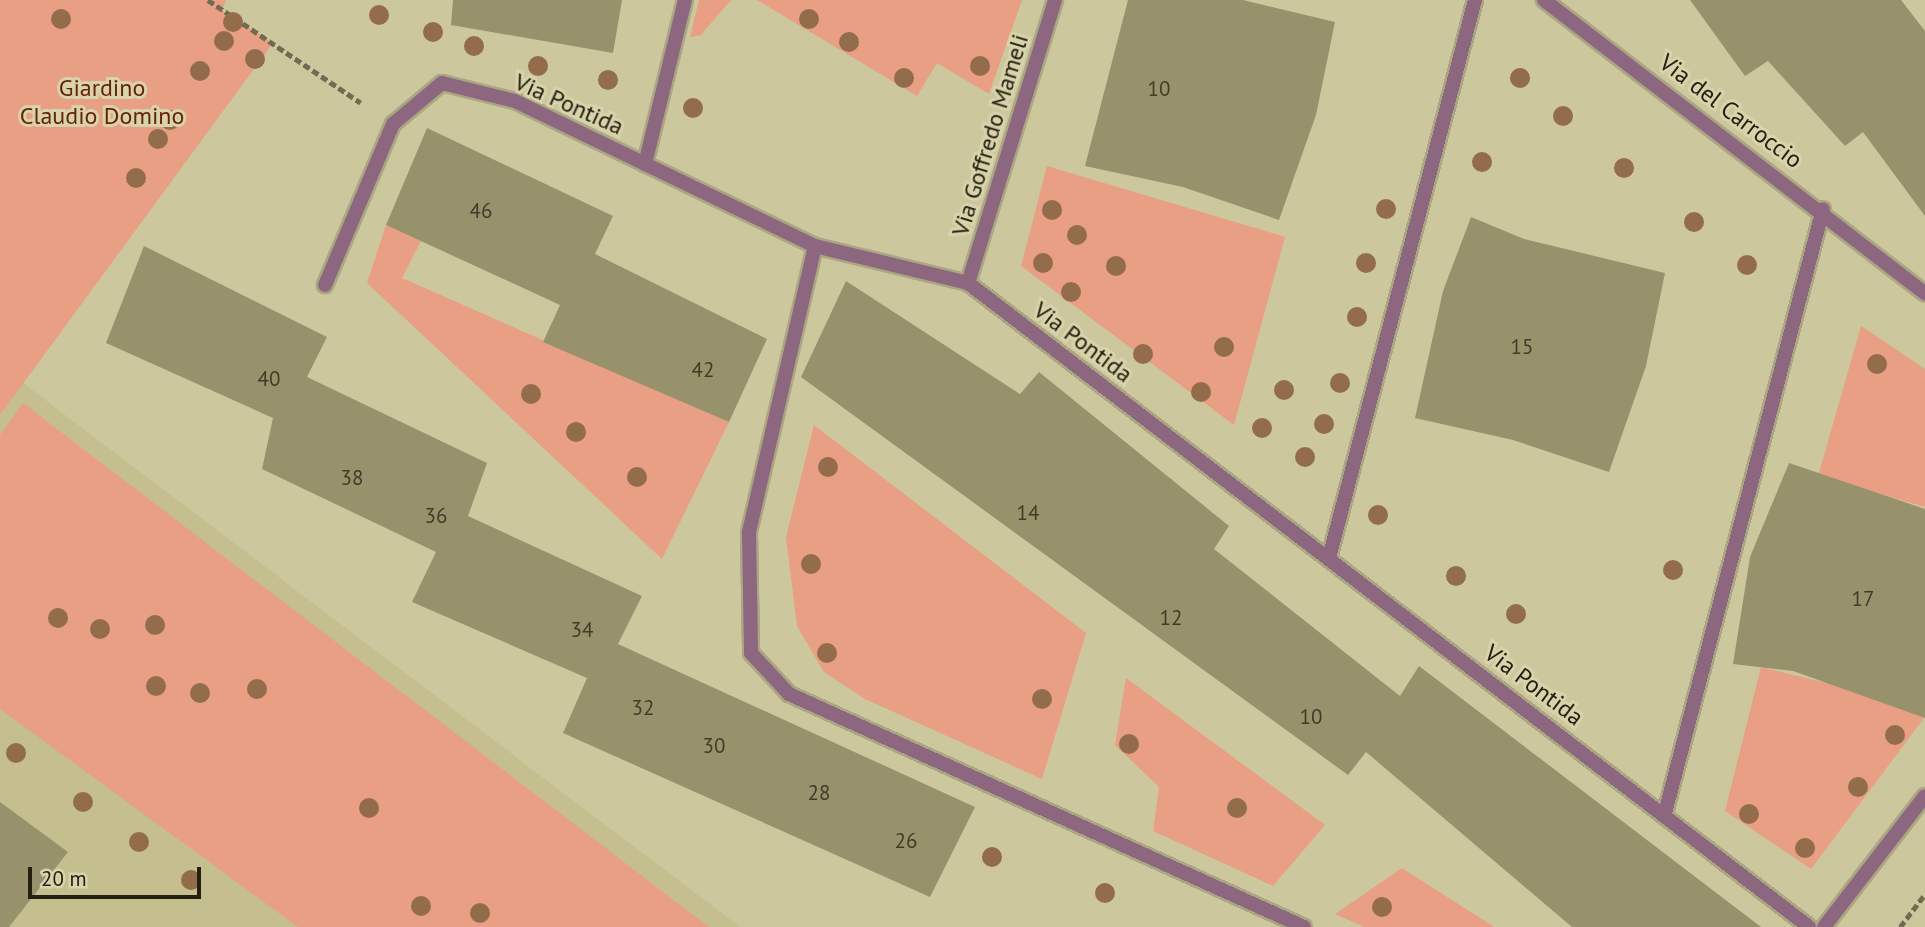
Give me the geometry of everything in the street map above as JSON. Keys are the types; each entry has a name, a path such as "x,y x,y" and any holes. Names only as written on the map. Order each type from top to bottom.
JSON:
{"street":[{"path":"645,164 685,0"},
{"name":"Via Goffredo Mameli","path":"968,283 1055,0"},
{"path":"1329,558 1475,0"},
{"name":"Via del Carroccio","path":"1544,0 1823,209 1925,293"},
{"name":"Via Pontida","path":"325,285 393,124 442,83 515,101 815,246 968,283 1665,813 1809,927"},
{"path":"1665,813 1823,209"},
{"path":"815,246 749,533 751,653 789,694 1304,927"},
{"name":"Via del Carroccio","path":"1889,261 1925,284"},
{"path":"1824,927 1925,796"}],"path":[{"path":"208,0 393,124"},
{"path":"1900,927 1925,894"}],"shaded area":[{"path":"23,383 740,927 0,927 0,415"}],"green space":[{"name":"Giardino Claudio Domino","path":"0,0 226,0 222,10 273,43 0,415"},
{"path":"699,0 731,0 701,35 690,37"},
{"path":"757,0 1022,0 989,94 937,63 917,96"},
{"path":"1047,166 1285,237 1234,425 1021,266"},
{"path":"386,225 421,241 402,278 729,422 662,559 367,283"},
{"path":"1861,326 1925,369 1925,507 1818,476"},
{"path":"23,403 709,927 298,927 0,709 0,435"},
{"path":"814,425 1086,633 1042,779 865,699 824,672 797,626 786,537"},
{"path":"1761,667 1868,693 1924,718 1811,869 1725,811"},
{"path":"1126,678 1325,825 1273,886 1153,831 1159,787 1115,745"},
{"path":"1402,868 1494,927 1364,927 1335,914"}],"building":[{"path":"453,0 622,0 613,53 451,25"},
{"path":"1128,0 1243,0 1335,22 1316,115 1279,220 1183,187 1085,166"},
{"path":"1690,0 1901,0 1925,31 1925,216 1863,132 1845,146 1768,61 1745,76"},
{"path":"427,128 613,216 595,254 767,339 729,422 543,342 560,305 386,225"},
{"path":"1471,217 1524,239 1665,273 1646,366 1609,472 1513,440 1415,418 1443,291"},
{"path":"144,246 327,337 307,377 487,463 468,516 642,596 618,644 975,807 930,897 563,733 587,678 412,602 436,552 262,469 273,418 106,343"},
{"path":"846,281 1020,394 1039,372 1229,526 1214,549 1400,696 1419,666 1761,927 1572,927 1366,752 1348,775 801,377"},
{"path":"1789,463 1925,509 1925,718 1793,671 1733,664 1750,557"},
{"path":"0,802 68,852 9,927 0,927"}]}
